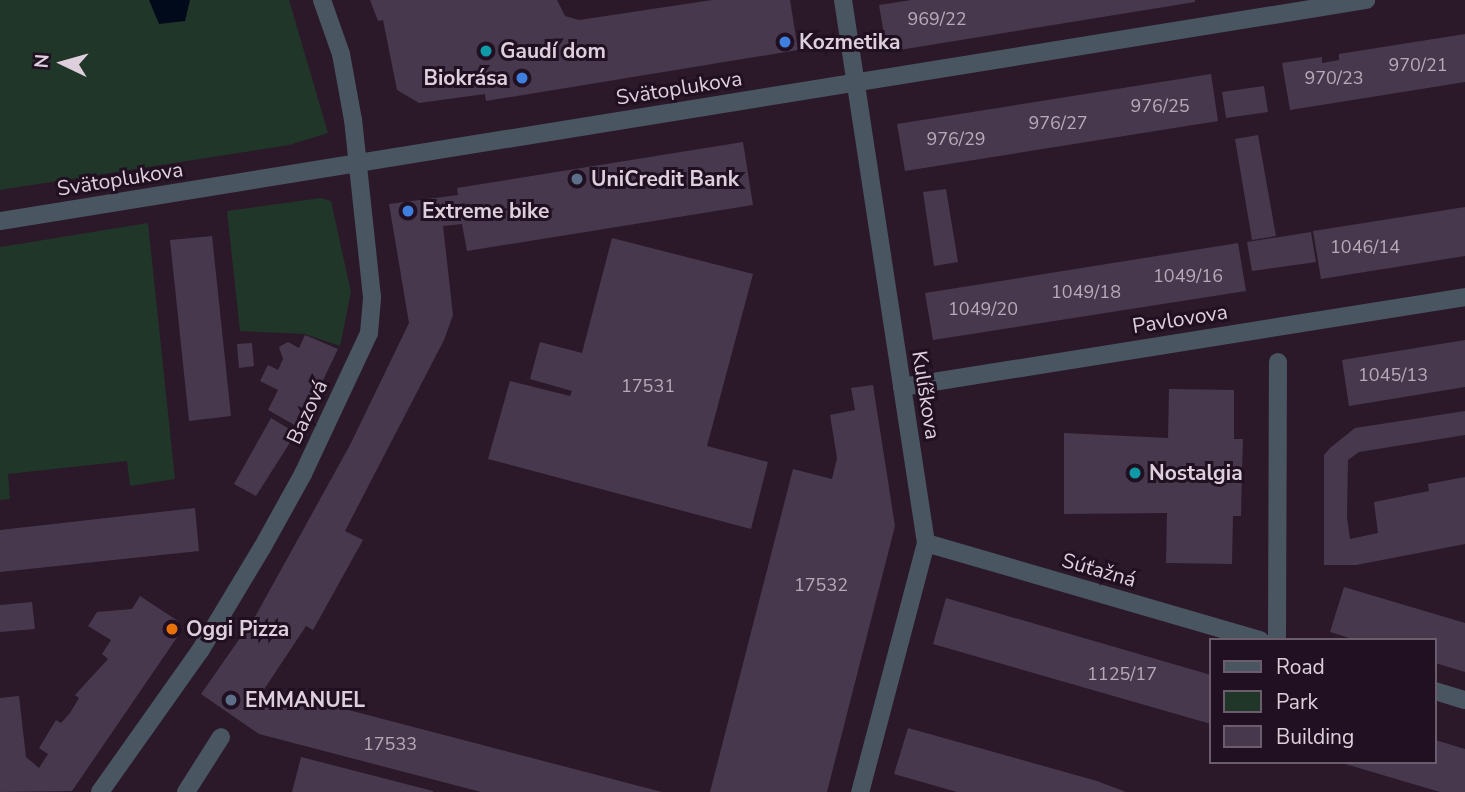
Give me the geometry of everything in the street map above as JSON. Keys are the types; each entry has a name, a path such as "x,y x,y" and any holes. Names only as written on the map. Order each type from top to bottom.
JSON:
{"street":[{"name":"Bazová","path":"107,790 200,651 262,548 303,474 369,333 372,297 358,163 341,54 322,0"},
{"name":"Kulíškova","path":"843,0 926,543 862,791"},
{"name":"Svätoplukova","path":"0,221 1366,0"},
{"name":"Pavlovova","path":"902,387 1465,297"},
{"path":"1277,638 1278,362"},
{"name":"Súťažná","path":"926,543 1253,638"},
{"path":"1437,692 1465,699"},
{"path":"186,792 221,737"}],"green space":[{"path":"0,0 289,0 328,133 289,145 0,190"},
{"path":"321,198 331,201 351,292 340,346 305,334 240,331 227,211"},
{"path":"148,223 175,479 130,486 127,461 8,474 10,499 0,500 0,247"}],"water":[{"path":"149,0 190,0 185,21 159,24"}],"building":[{"path":"370,0 557,0 565,16 579,20 712,0 790,0 798,50 486,101 485,94 419,103 397,90 383,20 378,21"},
{"path":"911,0 1195,2 887,52 879,5"},
{"path":"1465,34 1465,82 1290,110 1282,63 1322,57 1322,63 1339,60 1339,54"},
{"path":"1211,74 1218,121 905,171 897,124"},
{"path":"1264,86 1268,112 1226,118 1222,92"},
{"path":"1258,135 1276,236 1252,240 1235,139"},
{"path":"743,142 753,205 467,251 462,224 443,226 453,315 444,340 345,531 363,540 313,630 306,626 263,691 272,697 276,691 662,792 481,792 259,734 201,694 256,615 350,445 409,323 389,204 458,195 457,188"},
{"path":"946,189 958,262 934,266 923,192"},
{"path":"1465,207 1465,256 1321,279 1313,231"},
{"path":"1311,232 1316,262 1252,271 1247,242"},
{"path":"212,236 231,416 189,421 170,240"},
{"path":"612,238 753,274 707,446 768,462 751,529 488,459 510,381 570,396 572,391 530,379 540,342 582,353"},
{"path":"1238,243 1246,291 933,340 925,293"},
{"path":"305,335 338,349 300,428 268,410 278,390 260,381 268,365 278,370 283,359 279,347 288,342 299,348"},
{"path":"1465,340 1465,387 1349,406 1342,360"},
{"path":"252,343 254,366 239,368 237,344"},
{"path":"873,385 895,526 827,792 710,792 793,469 832,479 837,458 830,415 855,410 851,388"},
{"path":"1169,389 1234,390 1234,439 1243,439 1241,516 1233,516 1232,564 1166,563 1167,513 1064,514 1064,433 1168,438"},
{"path":"1465,411 1465,435 1359,452 1348,460 1347,518 1350,539 1378,533 1374,502 1429,491 1428,484 1465,477 1465,544 1356,565 1324,565 1324,455 1330,448 1355,428"},
{"path":"271,418 296,433 256,496 234,484"},
{"path":"195,508 199,551 0,572 0,530"},
{"path":"1344,587 1465,623 1465,672 1437,664 1437,638 1350,638 1330,632"},
{"path":"140,596 178,621 180,633 72,791 0,792 0,698 19,696 26,757 39,768 48,754 39,748 56,720 61,723 70,713 79,698 75,695 108,659 102,654 111,640 88,626 97,612 132,609"},
{"path":"946,598 1210,675 1210,724 933,644"},
{"path":"32,602 35,629 0,632 0,605"},
{"path":"908,728 1097,781 1126,792 957,792 894,774"},
{"path":"1437,741 1465,749 1465,792 1440,792 1345,764 1437,764"},
{"path":"301,757 433,791 433,792 292,792"}],"place":[{"name":"Kozmetika","path":"785,42"},
{"name":"Gaudí dom","path":"486,51"},
{"name":"Biokrása","path":"522,78"},
{"name":"UniCredit Bank","path":"577,179"},
{"name":"Extreme bike","path":"408,211"},
{"name":"Nostalgia","path":"1135,473"},
{"name":"Oggi Pizza","path":"172,629"},
{"name":"EMMANUEL","path":"231,700"}]}
